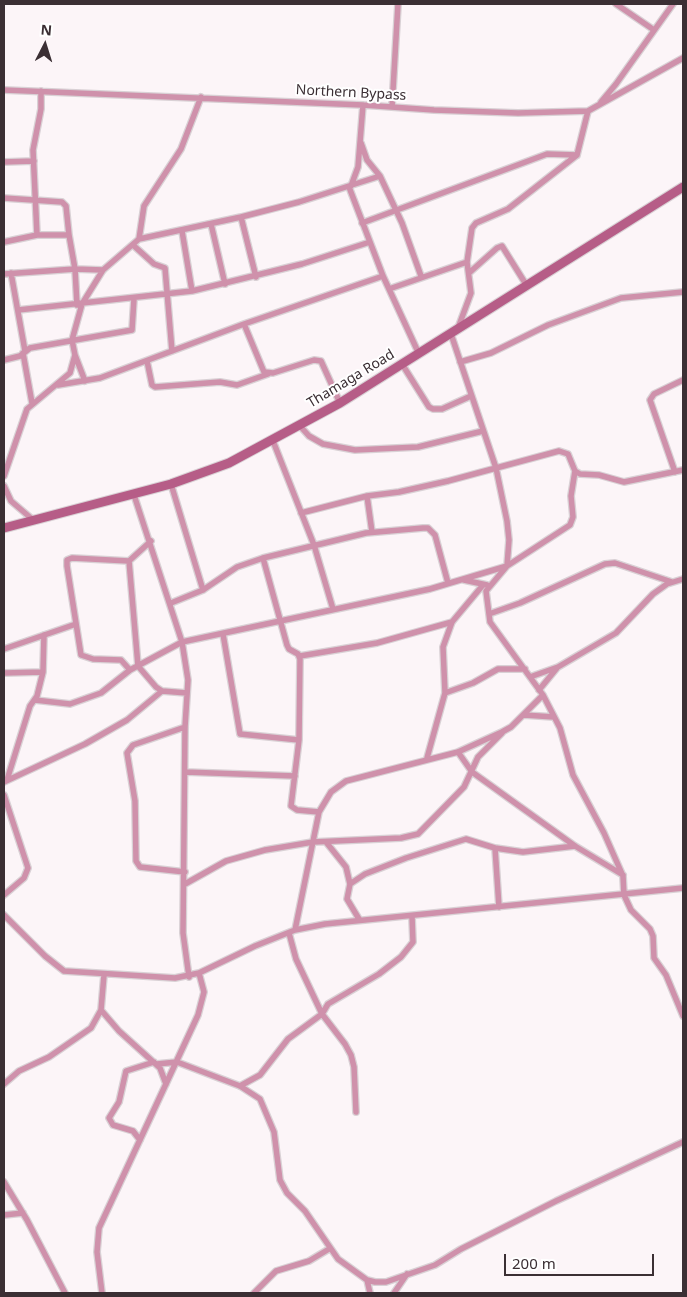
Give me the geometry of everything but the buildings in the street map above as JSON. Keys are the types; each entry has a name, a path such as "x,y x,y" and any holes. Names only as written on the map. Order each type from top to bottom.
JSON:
{"main road":[{"name":"Thamaga Road","path":"4,528 32,519 83,509 134,495 229,464 340,403 683,187"}],"street":[{"path":"392,107 398,4"},
{"path":"616,4 654,30"},
{"path":"598,105 616,84 673,4"},
{"path":"507,566 509,540 507,521 496,468 460,362 454,332 471,293 467,262 472,228 476,223 508,209 577,155 588,111 683,58"},
{"name":"Northern Bypass","path":"4,90 201,97 486,112 588,111"},
{"path":"37,236 34,200 34,146 41,109 42,91"},
{"path":"139,239 144,206 181,149 201,97"},
{"path":"363,105 358,166 350,186 383,276 419,354"},
{"path":"361,143 367,160 380,176 396,210 421,276"},
{"path":"362,223 547,154 577,155"},
{"path":"4,162 34,161"},
{"path":"85,381 75,355 72,340 80,305 103,270 139,239 241,217 380,176"},
{"path":"4,198 64,203 67,208 68,235 80,305"},
{"path":"241,217 256,276"},
{"path":"211,224 225,284"},
{"path":"182,231 192,291"},
{"path":"4,242 37,236 68,235"},
{"path":"18,310 80,305 192,291 256,276 370,242"},
{"path":"133,245 154,264 165,267 172,351"},
{"path":"469,273 496,248 502,246 527,286"},
{"path":"389,289 421,276 467,262"},
{"path":"4,274 75,269 103,270"},
{"path":"11,274 32,403"},
{"path":"56,385 100,378 244,324 383,276"},
{"path":"460,362 491,353 556,322 621,298 683,292"},
{"path":"4,360 24,352 72,340 132,330 134,298"},
{"path":"244,324 263,369 268,374"},
{"path":"4,475 24,416 32,403 70,372 75,355"},
{"path":"146,361 152,385 155,387 220,382 237,385 314,360 321,361 340,403"},
{"path":"402,364 429,407 433,409 442,409 471,396"},
{"path":"675,472 650,400 654,394 683,380"},
{"path":"300,426 309,436 323,444 355,450 418,447 483,431"},
{"path":"273,441 314,544 333,609"},
{"path":"301,512 367,496 400,492 559,451 568,454 576,471 571,496 573,517 570,525 507,566 486,585 452,622 443,647 445,693 427,758"},
{"path":"576,471 624,482 683,470"},
{"path":"171,484 203,590"},
{"path":"4,486 11,501 32,519"},
{"path":"134,495 171,603 182,642 188,680 185,727 183,937 189,977"},
{"path":"367,496 372,532"},
{"path":"171,603 203,590 237,567 263,558 314,544 372,532 423,528 432,531 436,535 448,583"},
{"path":"130,670 121,660 82,657 68,560 72,558 129,560 150,541"},
{"path":"263,558 289,649 300,656 370,644 452,622"},
{"path":"129,560 138,666 156,687 162,691 187,693"},
{"path":"488,614 520,603 605,564 615,563 672,582"},
{"path":"35,700 73,703 104,691 130,670 182,642 430,589 507,566"},
{"path":"530,677 558,666 616,632 653,594 672,582 683,578"},
{"path":"462,580 486,585"},
{"path":"486,585 488,614 493,628 525,669 541,693 560,728 573,774 602,829 623,876 624,895 631,910 650,929 653,936 654,958 666,975 683,1016"},
{"path":"4,649 76,624"},
{"path":"223,634 240,734 299,740"},
{"path":"5,781 30,706 35,700 43,672 44,636"},
{"path":"300,656 299,740 291,806 297,810 319,812"},
{"path":"185,884 226,861 265,850 313,842 401,838 418,834 464,788 478,757 502,732 524,715 558,666"},
{"path":"445,693 474,683 498,669 525,669"},
{"path":"4,673 43,672"},
{"path":"5,781 93,739 126,720 162,691"},
{"path":"524,715 554,717"},
{"path":"185,727 133,745 127,753 135,801 136,861 140,867 185,872"},
{"path":"356,1112 353,1062 345,1044 322,1014 296,959 292,932 319,812 326,797 346,781 427,758 458,752 502,732"},
{"path":"458,752 472,772 575,846 623,876"},
{"path":"185,772 294,776"},
{"path":"4,794 28,868 24,878 4,895"},
{"path":"350,884 365,874 406,858 466,839 496,848 523,852 575,846"},
{"path":"326,842 344,862 350,884 348,899 359,919"},
{"path":"496,848 499,907"},
{"path":"4,915 57,967 76,973 175,978 189,977 255,946 292,932 359,919 412,917 683,888"},
{"path":"240,1086 260,1075 288,1040 322,1014 330,1003 379,974 401,957 413,942 412,917"},
{"path":"103,1292 97,1252 99,1228 177,1062 202,1003 204,988 199,973"},
{"path":"4,1084 19,1071 50,1057 91,1028 101,1010 104,975"},
{"path":"101,1010 119,1031 155,1063 162,1071 166,1084"},
{"path":"140,1140 133,1131 113,1125 109,1118 119,1102 126,1071 155,1063 177,1062 240,1086 256,1096 263,1104 274,1132 283,1186 305,1211 329,1249 366,1280 380,1283 435,1266 461,1249 556,1201 683,1142"},
{"path":"4,1182 23,1213 65,1293"},
{"path":"4,1215 23,1213"},
{"path":"254,1293 276,1271 309,1261 329,1249"},
{"path":"394,1293 406,1274"},
{"path":"366,1280 370,1293"}]}
